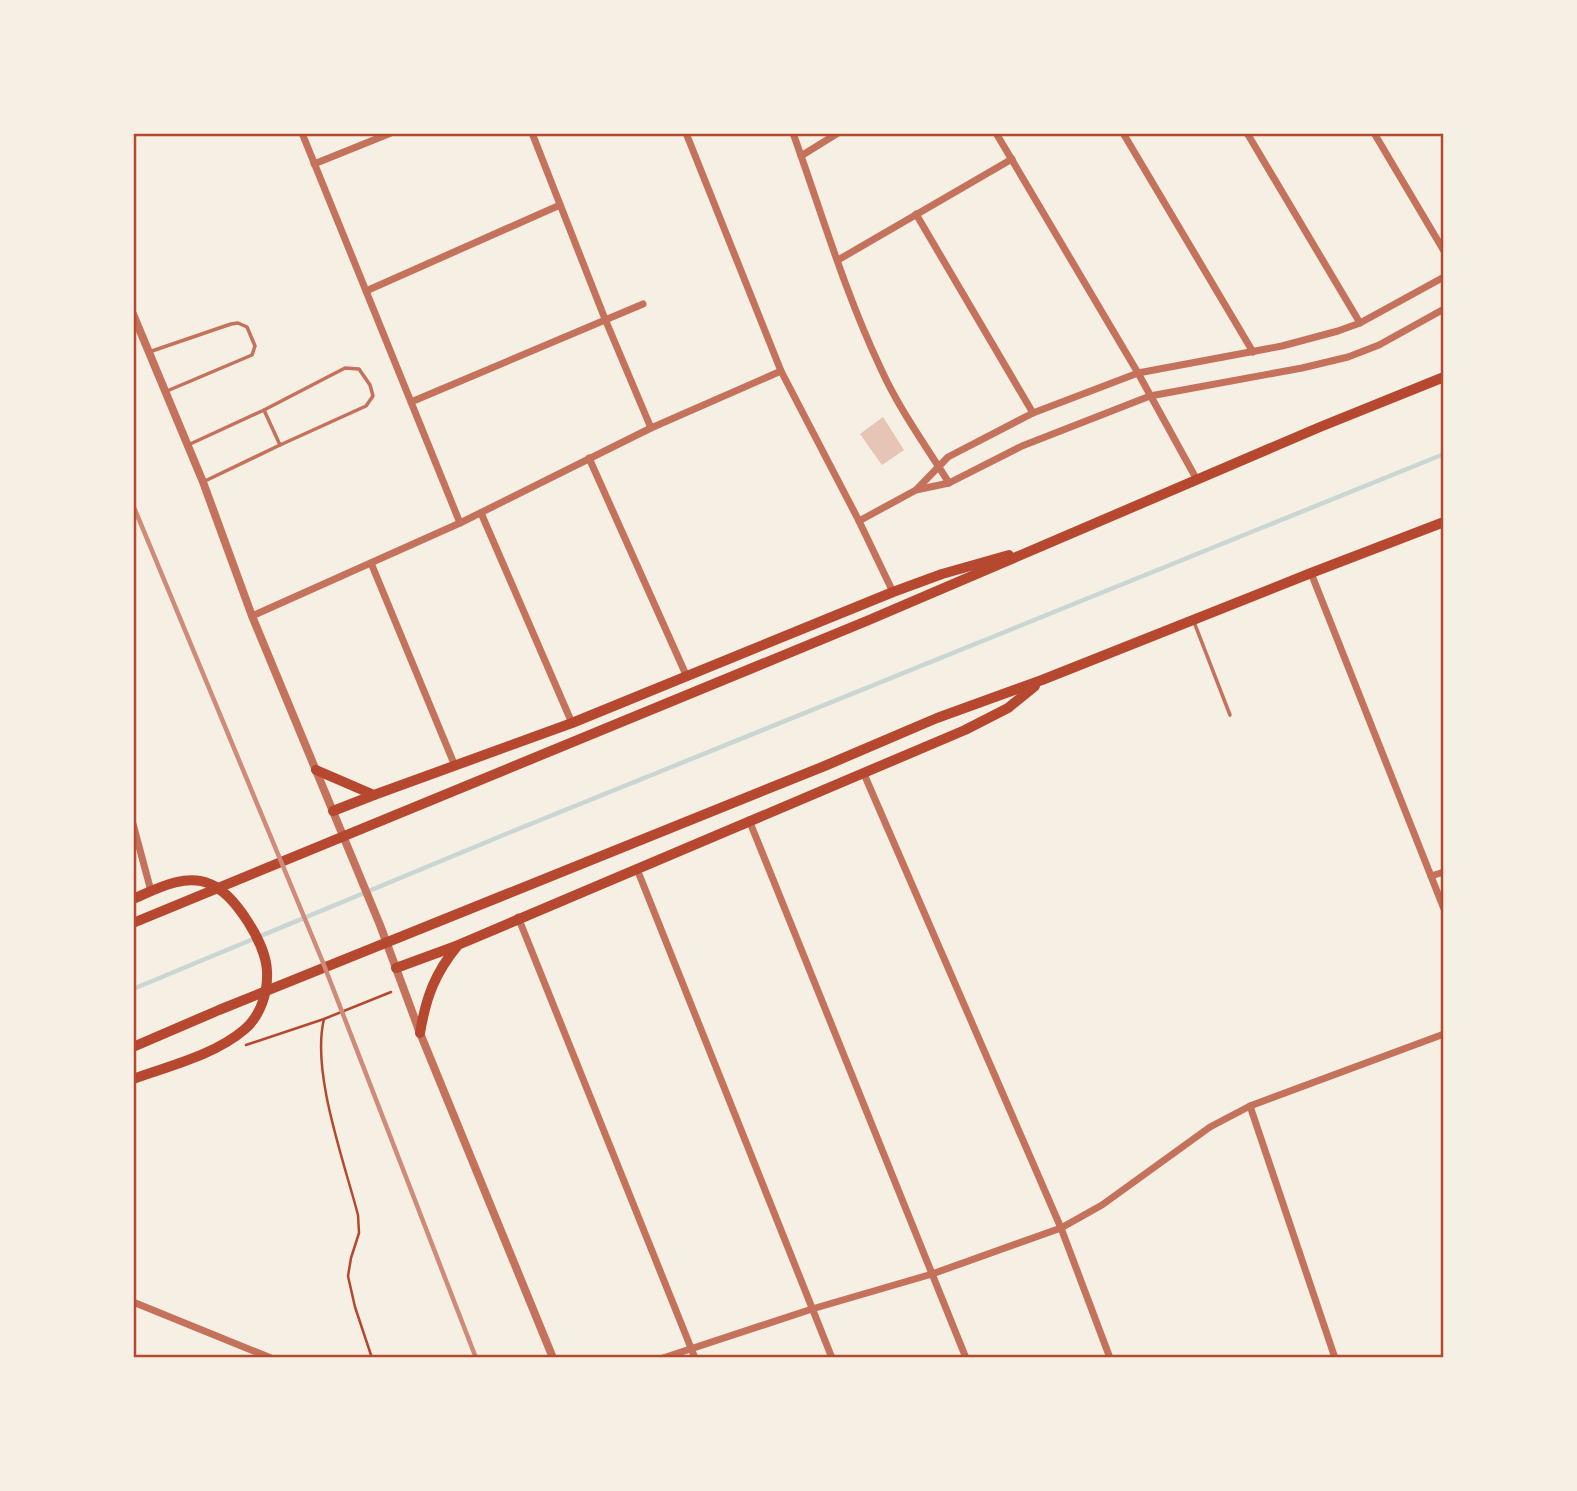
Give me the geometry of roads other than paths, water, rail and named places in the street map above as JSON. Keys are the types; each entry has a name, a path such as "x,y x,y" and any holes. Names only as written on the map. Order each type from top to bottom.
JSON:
{"highway":[{"path":"133,923 869,620 1444,377"},
{"path":"133,1047 937,718 1042,680 1444,522"},
{"path":"333,811 572,723 942,573 1043,546"},
{"path":"396,968 458,945 986,721 1008,708 1042,680"},
{"path":"316,770 374,795"},
{"path":"133,899 177,882 211,884 232,901 247,919 267,970 262,1008 246,1029 225,1042 133,1079"},
{"path":"420,1033 425,1001 445,961 458,945"}],"street":[{"path":"302,133 460,523"},
{"path":"314,164 391,133"},
{"path":"532,133 651,428"},
{"path":"686,133 781,371 893,592"},
{"path":"793,133 838,260 885,378 949,483"},
{"path":"801,156 838,133"},
{"path":"996,133 1138,373 1197,480"},
{"path":"1123,133 1253,352"},
{"path":"1247,133 1360,323"},
{"path":"1374,133 1444,251"},
{"path":"838,260 1012,159"},
{"path":"366,291 560,205"},
{"path":"916,214 1033,413"},
{"path":"916,490 938,465 976,440 1033,413 1138,373 1253,352 1313,338 1360,323 1444,276"},
{"path":"411,402 643,304"},
{"path":"859,522 916,490 949,483 1022,446 1150,396 1348,357 1391,339 1444,309"},
{"path":"133,314 203,482 251,616 380,925 420,1033 553,1358"},
{"path":"251,616 460,523 651,428 781,371"},
{"path":"589,458 687,677"},
{"path":"481,513 572,723"},
{"path":"370,563 455,766"},
{"path":"1311,573 1444,909"},
{"path":"864,774 1061,1228 1110,1358"},
{"path":"749,820 966,1358"},
{"path":"133,824 151,891"},
{"path":"637,869 832,1358"},
{"path":"1432,876 1444,872"},
{"path":"519,918 695,1358"},
{"path":"663,1358 812,1308 932,1274 1061,1228 1102,1205 1210,1127 1250,1106 1444,1034"},
{"path":"1250,1106 1335,1358"},
{"path":"133,1301 271,1358"}],"lane":[{"path":"149,352 231,324 238,323 247,327 254,346 252,355 165,392"},
{"path":"188,445 345,368 359,369 370,385 373,396 366,406 203,482"},
{"path":"264,410 280,445"},
{"path":"1194,620 1230,715"}],"waterway":[{"path":"133,989 506,834 1444,454"}],"railway":[{"path":"133,505 322,960 476,1358"}]}
